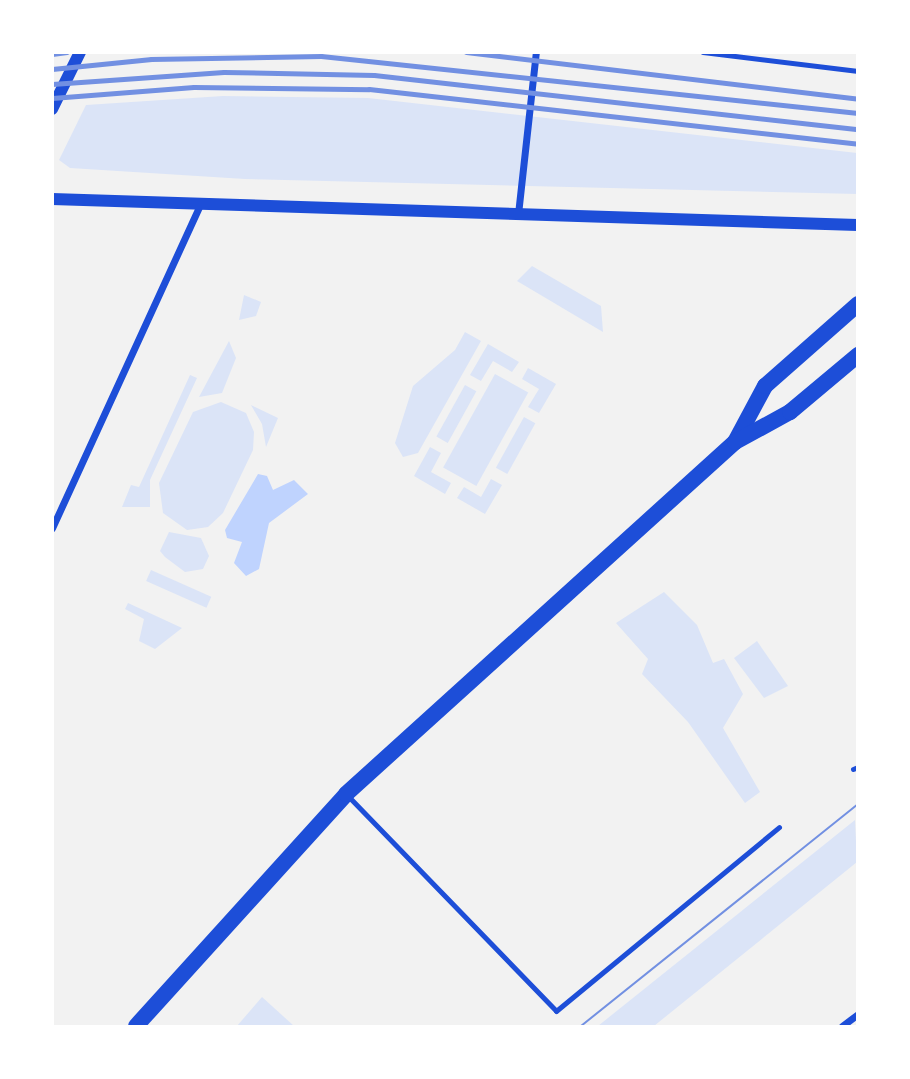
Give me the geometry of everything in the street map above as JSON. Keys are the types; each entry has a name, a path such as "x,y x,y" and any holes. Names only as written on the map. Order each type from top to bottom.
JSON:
{"main road":[{"path":"735,442 765,386 858,304"},
{"path":"136,1027 346,794 735,442 790,412 858,355"}],"street":[{"path":"52,109 80,52"},
{"path":"518,214 537,52"},
{"path":"52,199 858,225"},
{"path":"52,528 200,205"},
{"path":"842,1027 858,1014"}],"lane":[{"path":"346,794 556,1011 779,827"}],"path":[{"path":"703,52 858,71"}],"shaded area":[{"path":"223,96 368,98 857,153 858,194 245,179 70,168 59,160 86,105"},
{"path":"532,266 601,306 603,332 517,281"},
{"path":"244,295 261,302 256,316 239,320"},
{"path":"465,332 481,341 418,453 403,457 395,443 413,386 455,350"},
{"path":"229,341 236,358 222,393 199,397"},
{"path":"488,344 519,362 512,372 493,361 481,381 470,375"},
{"path":"528,368 556,384 539,413 528,407 539,389 522,379"},
{"path":"495,374 528,392 476,486 443,468"},
{"path":"190,375 197,378 150,480 150,507 122,507 131,485 139,487"},
{"path":"465,385 476,391 448,443 436,437"},
{"path":"221,402 246,413 254,432 253,450 223,513 208,527 187,530 163,513 159,483 193,412"},
{"path":"251,405 278,418 266,447 262,424"},
{"path":"524,417 535,423 507,474 496,468"},
{"path":"430,447 441,453 431,472 451,483 445,494 414,476"},
{"path":"491,479 502,485 485,514 457,498 464,487 481,497"},
{"path":"169,532 201,538 209,556 203,569 185,572 165,557 160,551"},
{"path":"151,570 211,597 206,608 146,581"},
{"path":"664,592 697,625 713,663 724,659 743,694 723,728 760,792 745,803 688,722 642,674 648,659 616,623"},
{"path":"128,603 182,628 155,649 139,641 144,619 125,609"},
{"path":"757,641 788,686 764,698 734,658"},
{"path":"855,820 857,862 654,1026 598,1026"},
{"path":"262,997 294,1026 237,1026"}],"water":[{"path":"258,474 267,476 273,490 294,480 308,494 269,523 259,569 246,576 234,563 242,542 227,538 225,530"}],"tram line":[{"path":"581,1026 858,804"}],"railway":[{"path":"52,54 67,52"},
{"path":"466,52 858,99"},
{"path":"52,69 151,59 321,56 858,113"},
{"path":"52,84 224,72 374,75 858,129"},
{"path":"52,98 194,87 369,89 858,144"}]}
